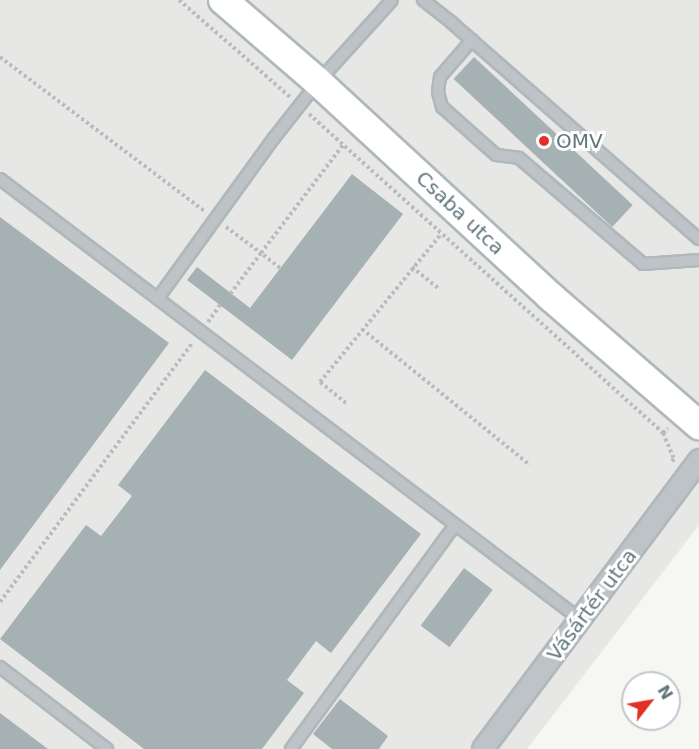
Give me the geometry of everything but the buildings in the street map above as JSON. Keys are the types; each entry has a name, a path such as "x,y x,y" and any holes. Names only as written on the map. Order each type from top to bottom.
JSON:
{"street":[{"name":"Csaba utca","path":"223,0 318,82 551,297 691,418"},
{"name":"Vásártér utca","path":"483,749 699,460"}],"lane":[{"path":"158,298 215,218 318,82 392,0"},
{"path":"423,0 472,40 699,239"},
{"path":"472,40 440,76 438,92 442,107 496,155 519,158 643,264 699,260"},
{"path":"0,179 454,526 581,620"},
{"path":"291,749 454,526"},
{"path":"0,667 106,749"}],"path":[{"path":"179,0 300,105 663,433 691,418"},
{"path":"0,57 280,268"},
{"path":"231,293 344,146"},
{"path":"346,403 320,382 441,234"},
{"path":"412,267 440,290"},
{"path":"0,602 220,305"},
{"path":"362,329 530,465"}],"shaded area":[{"path":"0,0 699,0 699,525 527,749 0,749"}],"place":[{"name":"OMV","path":"544,141"}]}
